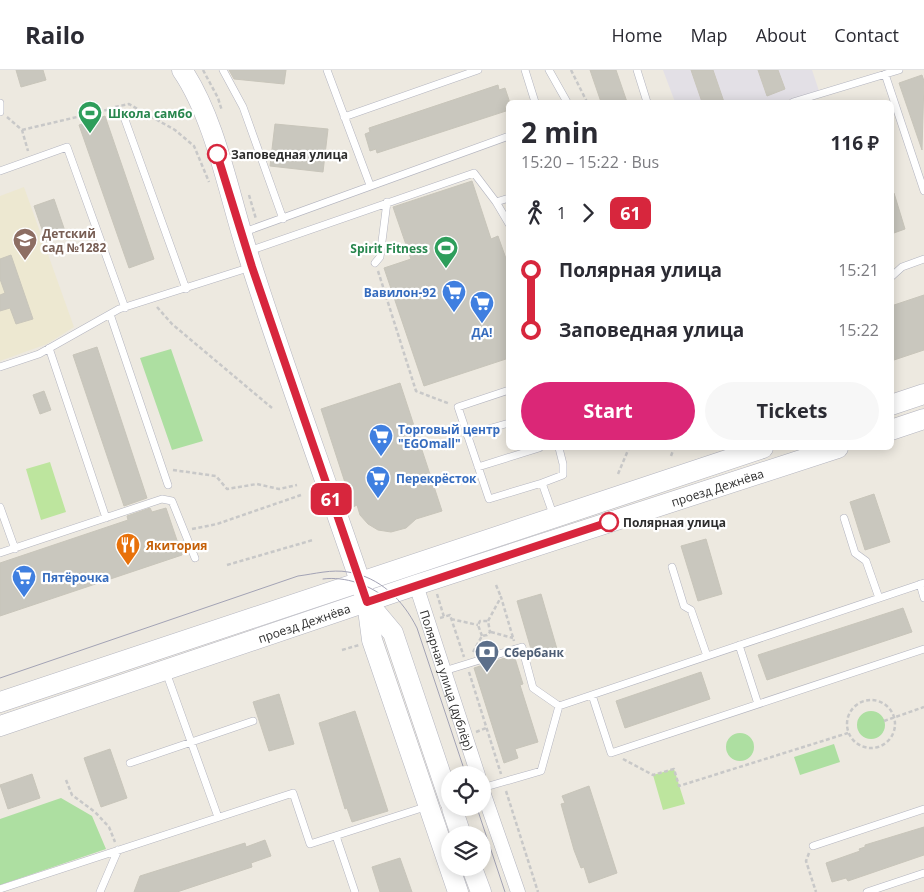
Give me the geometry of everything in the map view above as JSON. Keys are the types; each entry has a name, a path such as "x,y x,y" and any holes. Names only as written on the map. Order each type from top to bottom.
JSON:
{"main road":[{"path":"182,70 197,97 208,124 246,250 367,602 372,640 458,892"},
{"path":"894,404 924,394"},
{"path":"894,429 924,420"},
{"name":"проезд Дежнёва","path":"0,726 416,585 832,450"},
{"name":"проезд Дежнёва","path":"0,702 554,517 741,451"},
{"path":"367,602 393,633 441,775"},
{"path":"475,876 481,892"}],"street":[{"name":"Полярная улица (дублёр)","path":"416,585 475,766"},
{"path":"491,814 518,892"}],"lane":[{"path":"224,70 243,107 283,219"},
{"path":"327,70 370,185"},
{"path":"344,117 478,70"},
{"path":"525,70 534,100"},
{"path":"549,70 565,100"},
{"path":"637,70 646,100"},
{"path":"809,100 899,70"},
{"path":"886,74 924,191"},
{"path":"0,103 1,111"},
{"path":"124,117 186,289"},
{"path":"0,367 49,348 110,314 186,289 246,250 283,219 370,185 506,137"},
{"path":"0,171 67,148 125,308"},
{"path":"246,250 474,173 506,219"},
{"path":"496,202 506,199"},
{"path":"376,265 380,257 387,202"},
{"path":"894,274 902,267 924,259"},
{"path":"110,314 168,485"},
{"path":"49,348 106,518"},
{"path":"506,391 458,407 489,499 563,475 563,464 560,450"},
{"path":"468,435 506,424"},
{"path":"478,467 533,450"},
{"path":"542,483 554,517"},
{"path":"0,554 162,499 172,501 195,558"},
{"path":"0,507 15,548"},
{"path":"844,518 855,554 866,561 879,598"},
{"path":"672,567 684,606 691,610 707,656"},
{"path":"559,706 922,584 924,598"},
{"path":"739,645 758,704"},
{"path":"444,671 522,647 534,688 559,706"},
{"path":"592,695 611,753 924,649"},
{"path":"166,670 218,817"},
{"path":"491,785 541,770 559,706"},
{"path":"130,763 253,722"},
{"path":"0,889 292,793 310,844 428,806"},
{"path":"813,846 924,808"},
{"path":"336,836 355,892"},
{"path":"100,892 118,850"},
{"path":"867,892 924,873"}],"path":[{"path":"571,70 586,100"},
{"path":"22,130 129,104 175,130 194,146 210,182"},
{"path":"115,107 124,117"},
{"path":"1,111 22,130 31,160"},
{"path":"376,265 416,391 458,407"},
{"path":"150,300 172,324 272,408"},
{"path":"618,474 628,450"},
{"path":"671,456 673,450"},
{"path":"162,469 216,476 227,489 257,484 280,488 297,485"},
{"path":"184,531 218,524 301,496"},
{"path":"227,565 313,540"},
{"path":"496,585 517,649"},
{"path":"436,592 444,617"},
{"path":"490,632 488,621 501,597"},
{"path":"478,625 450,617 538,892"},
{"path":"478,625 480,621 488,621"},
{"path":"478,625 482,636"},
{"path":"466,664 482,636 490,632 513,638"},
{"path":"876,701 883,704 894,717 893,733 885,744 879,747 859,746 848,733 848,716 862,702 876,701"},
{"path":"884,721 924,707"},
{"path":"472,733 486,728"},
{"path":"611,753 653,775 674,769 680,786 848,733"},
{"path":"66,780 72,795 95,812 109,827 118,850"},
{"path":"806,861 816,892"}],"shaded area":[{"path":"663,70 812,70 819,91 788,100 674,100"},
{"name":"Детский сад №1282","path":"24,187 74,327 47,344 0,361 0,196"}],"green space":[{"path":"171,349 203,441 172,450 140,358"},
{"path":"50,462 66,512 41,520 26,469"},
{"path":"871,711 881,715 885,725 881,735 871,739 861,735 857,725 861,715"},
{"path":"740,733 750,737 754,747 750,757 740,761 730,757 726,747 730,737"},
{"path":"834,744 840,762 800,775 794,757"},
{"path":"674,769 685,804 663,810 653,775"},
{"path":"61,798 92,816 106,849 0,885 0,819"}],"building":[{"path":"16,70 43,70 46,80 21,87"},
{"path":"229,70 286,70 284,84 234,79"},
{"path":"590,70 616,70 626,100 600,100"},
{"path":"691,70 713,70 723,100 701,100"},
{"path":"758,70 778,70 785,89 767,96"},
{"path":"922,75 924,81 922,150 899,83"},
{"path":"498,85 499,90 505,88 509,100 506,100 506,111 377,153 376,149 370,151 365,134 370,132 369,128"},
{"path":"105,116 154,259 129,268 79,125"},
{"path":"275,124 328,129 323,172 270,166"},
{"name":"Вавилон-92","path":"472,181 491,239 498,236 506,259 506,359 424,386 384,268 411,259 393,207"},
{"path":"894,193 905,229 894,233"},
{"path":"54,199 66,234 46,241 34,206"},
{"path":"11,255 33,319 16,324 10,308 0,311 0,295 5,293 0,279 0,259"},
{"path":"924,295 924,350 894,360 894,305"},
{"path":"97,347 147,498 124,506 73,355"},
{"name":"Торговый центр \"EGOmall\"","path":"400,383 442,511 416,519 406,528 391,532 378,530 368,524 360,515 357,505 353,507 321,409"},
{"path":"44,391 51,410 40,414 33,395"},
{"path":"874,494 890,542 865,550 850,502"},
{"path":"150,508 152,512 166,508 182,555 0,616 0,563 128,520 127,516"},
{"path":"706,539 722,594 698,601 681,546"},
{"path":"541,594 557,649 533,656 517,601"},
{"path":"903,608 912,632 767,680 758,655"},
{"path":"514,655 523,684 520,685 538,742 515,749 518,758 504,763 474,668"},
{"path":"701,672 710,699 625,728 616,701"},
{"path":"279,694 294,744 269,751 253,702"},
{"path":"355,711 388,811 352,822 347,808 345,809 319,723"},
{"path":"110,749 127,798 101,807 84,758"},
{"path":"32,774 40,798 8,809 0,785"},
{"path":"589,786 617,873 589,883 584,867 581,868 574,850 561,804 565,803 562,796"},
{"path":"924,827 924,855 848,881 846,878 832,882 826,863 860,851 859,849 865,847 865,845"},
{"path":"265,840 271,856 251,863 252,867 177,892 134,892 140,876 245,843 246,847"},
{"path":"400,858 412,892 380,892 372,867"}],"tram line":[{"path":"0,678 298,576 329,571 348,572 370,579 389,591 405,608 417,628 463,766"},
{"path":"323,579 349,580 374,590 388,600"},
{"path":"480,816 505,892"}],"bus line":[{"name":"61","path":"217,154 252,267 367,602 609,522"}],"place":[{"name":"Школа самбо","path":"90,134"},
{"name":"Заповедная улица","path":"217,154"},
{"name":"Детский сад №1282","path":"25,261"},
{"name":"Spirit Fitness","path":"446,269"},
{"name":"Вавилон-92","path":"454,313"},
{"name":"ДА!","path":"482,324"},
{"name":"Торговый центр \"EGOmall\"","path":"381,457"},
{"name":"Перекрёсток","path":"378,499"},
{"name":"Полярная улица","path":"609,522"},
{"name":"Якитория","path":"128,566"},
{"name":"Пятёрочка","path":"24,598"},
{"name":"Сбербанк","path":"487,673"}]}
